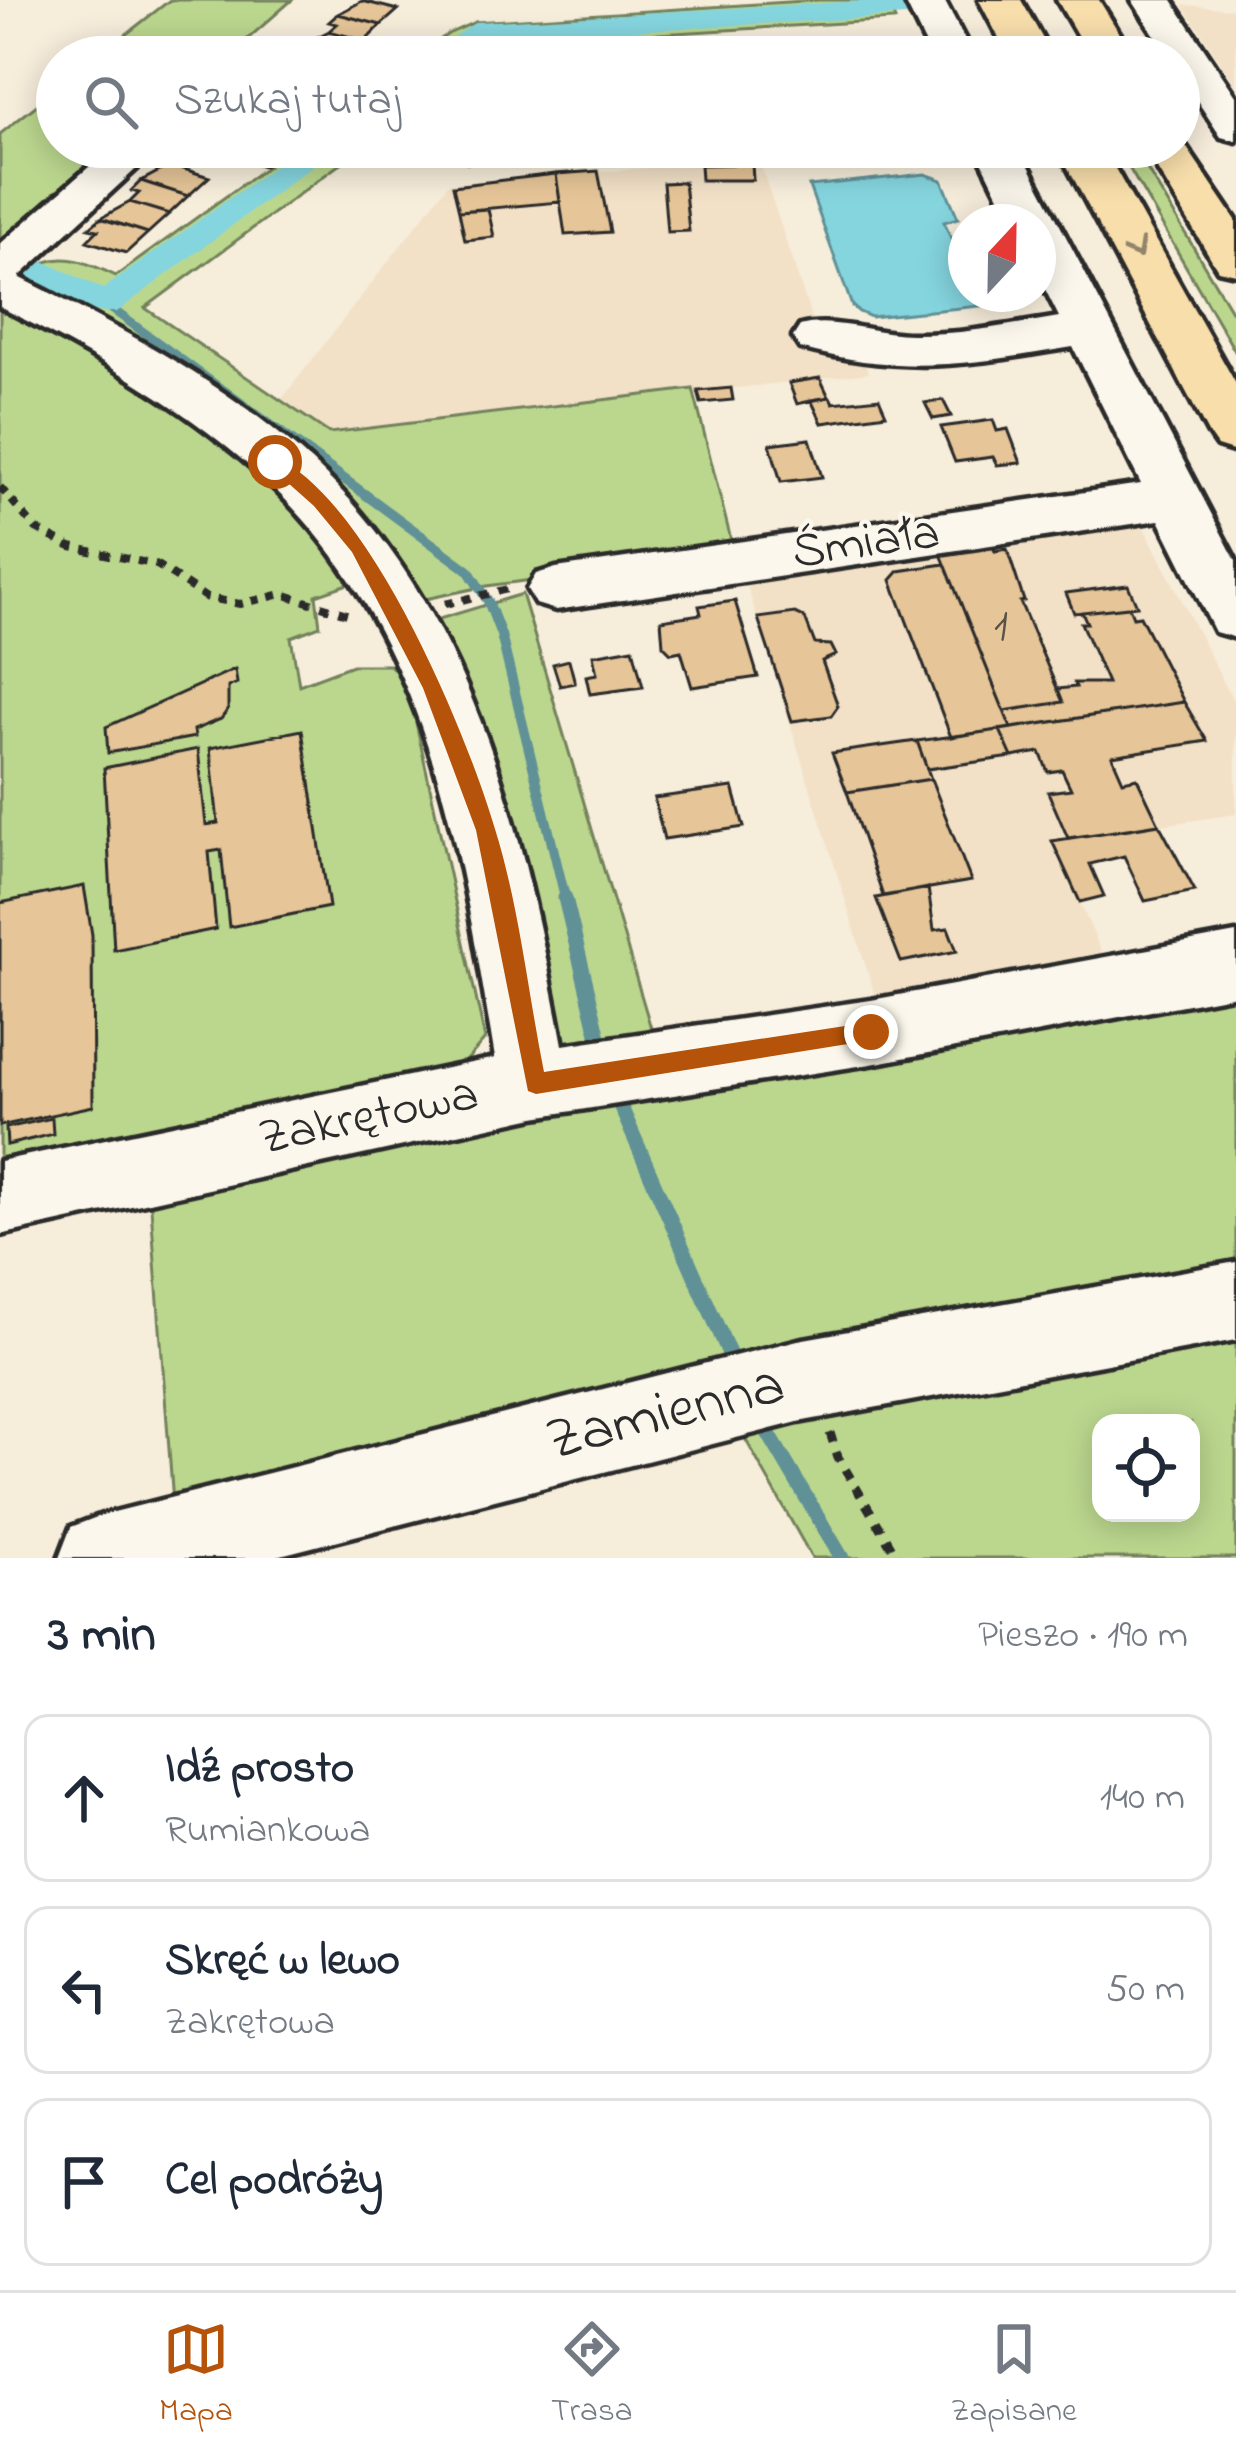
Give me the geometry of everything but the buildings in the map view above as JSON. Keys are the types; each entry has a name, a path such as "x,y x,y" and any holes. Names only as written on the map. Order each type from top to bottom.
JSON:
{"highway":[{"path":"1000,0 1020,36"},
{"path":"1078,0 1099,36"},
{"path":"1091,168 1236,433"},
{"path":"1180,168 1236,259"}],"street":[{"path":"924,0 942,36"},
{"path":"1152,0 1176,36"},
{"path":"1200,73 1236,128"},
{"path":"0,268 114,168"},
{"path":"1008,168 1026,204"},
{"path":"1056,263 1236,616"},
{"path":"0,286 76,326 275,462 320,502 359,549 432,688 486,830 608,1072"},
{"path":"818,337 856,350 915,354 1089,328"},
{"name":"Śmiała","path":"534,588 1177,498"},
{"name":"Zakrętowa","path":"0,1198 608,1072 871,1032 1236,964"},
{"name":"Zamienna","path":"102,1558 805,1380 1236,1301"}],"path":[{"path":"0,487 36,529 71,547 157,566 205,597 240,604 282,594 349,614 394,610"},
{"path":"462,602 534,588"},
{"path":"805,1380 838,1457 898,1558"}],"shaded area":[{"path":"1183,5 1236,9 1236,86"},
{"path":"651,168 762,168 818,337 825,350 865,365 869,373 329,434 281,400 449,183"},
{"path":"1137,514 1236,706 1236,814 1053,841 1107,965 878,1005 744,576"}],"green space":[{"path":"170,0 292,0 251,36 124,36"},
{"path":"819,0 887,0 895,20 624,36 445,36 475,22"},
{"path":"36,106 36,168 100,168 23,234 13,231 8,245 0,250 0,134"},
{"path":"265,168 335,168 145,308 329,433 693,389 734,552 487,586 420,600 351,510 30,285 30,272 61,259 83,262 116,276"},
{"path":"1129,168 1146,168 1236,319 1236,353"},
{"path":"0,298 70,336 198,426 316,524 354,582 316,595 320,626 291,637 299,685 352,665 390,665 408,686 485,1039 454,1075 0,1169"},
{"path":"522,594 653,1035 563,1059 419,625"},
{"path":"1236,981 1236,1286 174,1516 149,1181"},
{"path":"1236,1329 1236,1558 812,1558 742,1433"}],"water":[{"path":"925,174 942,180 952,204 948,204 948,221 944,222 948,309 871,317 852,306 809,186"}],"waterway":[{"path":"469,36 476,31 908,7"},
{"path":"35,268 105,304 292,168"},
{"path":"105,304 227,393"},
{"path":"223,390 468,570 488,601 501,635 566,901"},
{"path":"565,898 603,1054"},
{"path":"613,1089 735,1367"},
{"path":"760,1419 842,1558"}],"route":[{"path":"275,462 320,502 359,549 398,617 462,759 486,830 536,1083 871,1032"}]}
